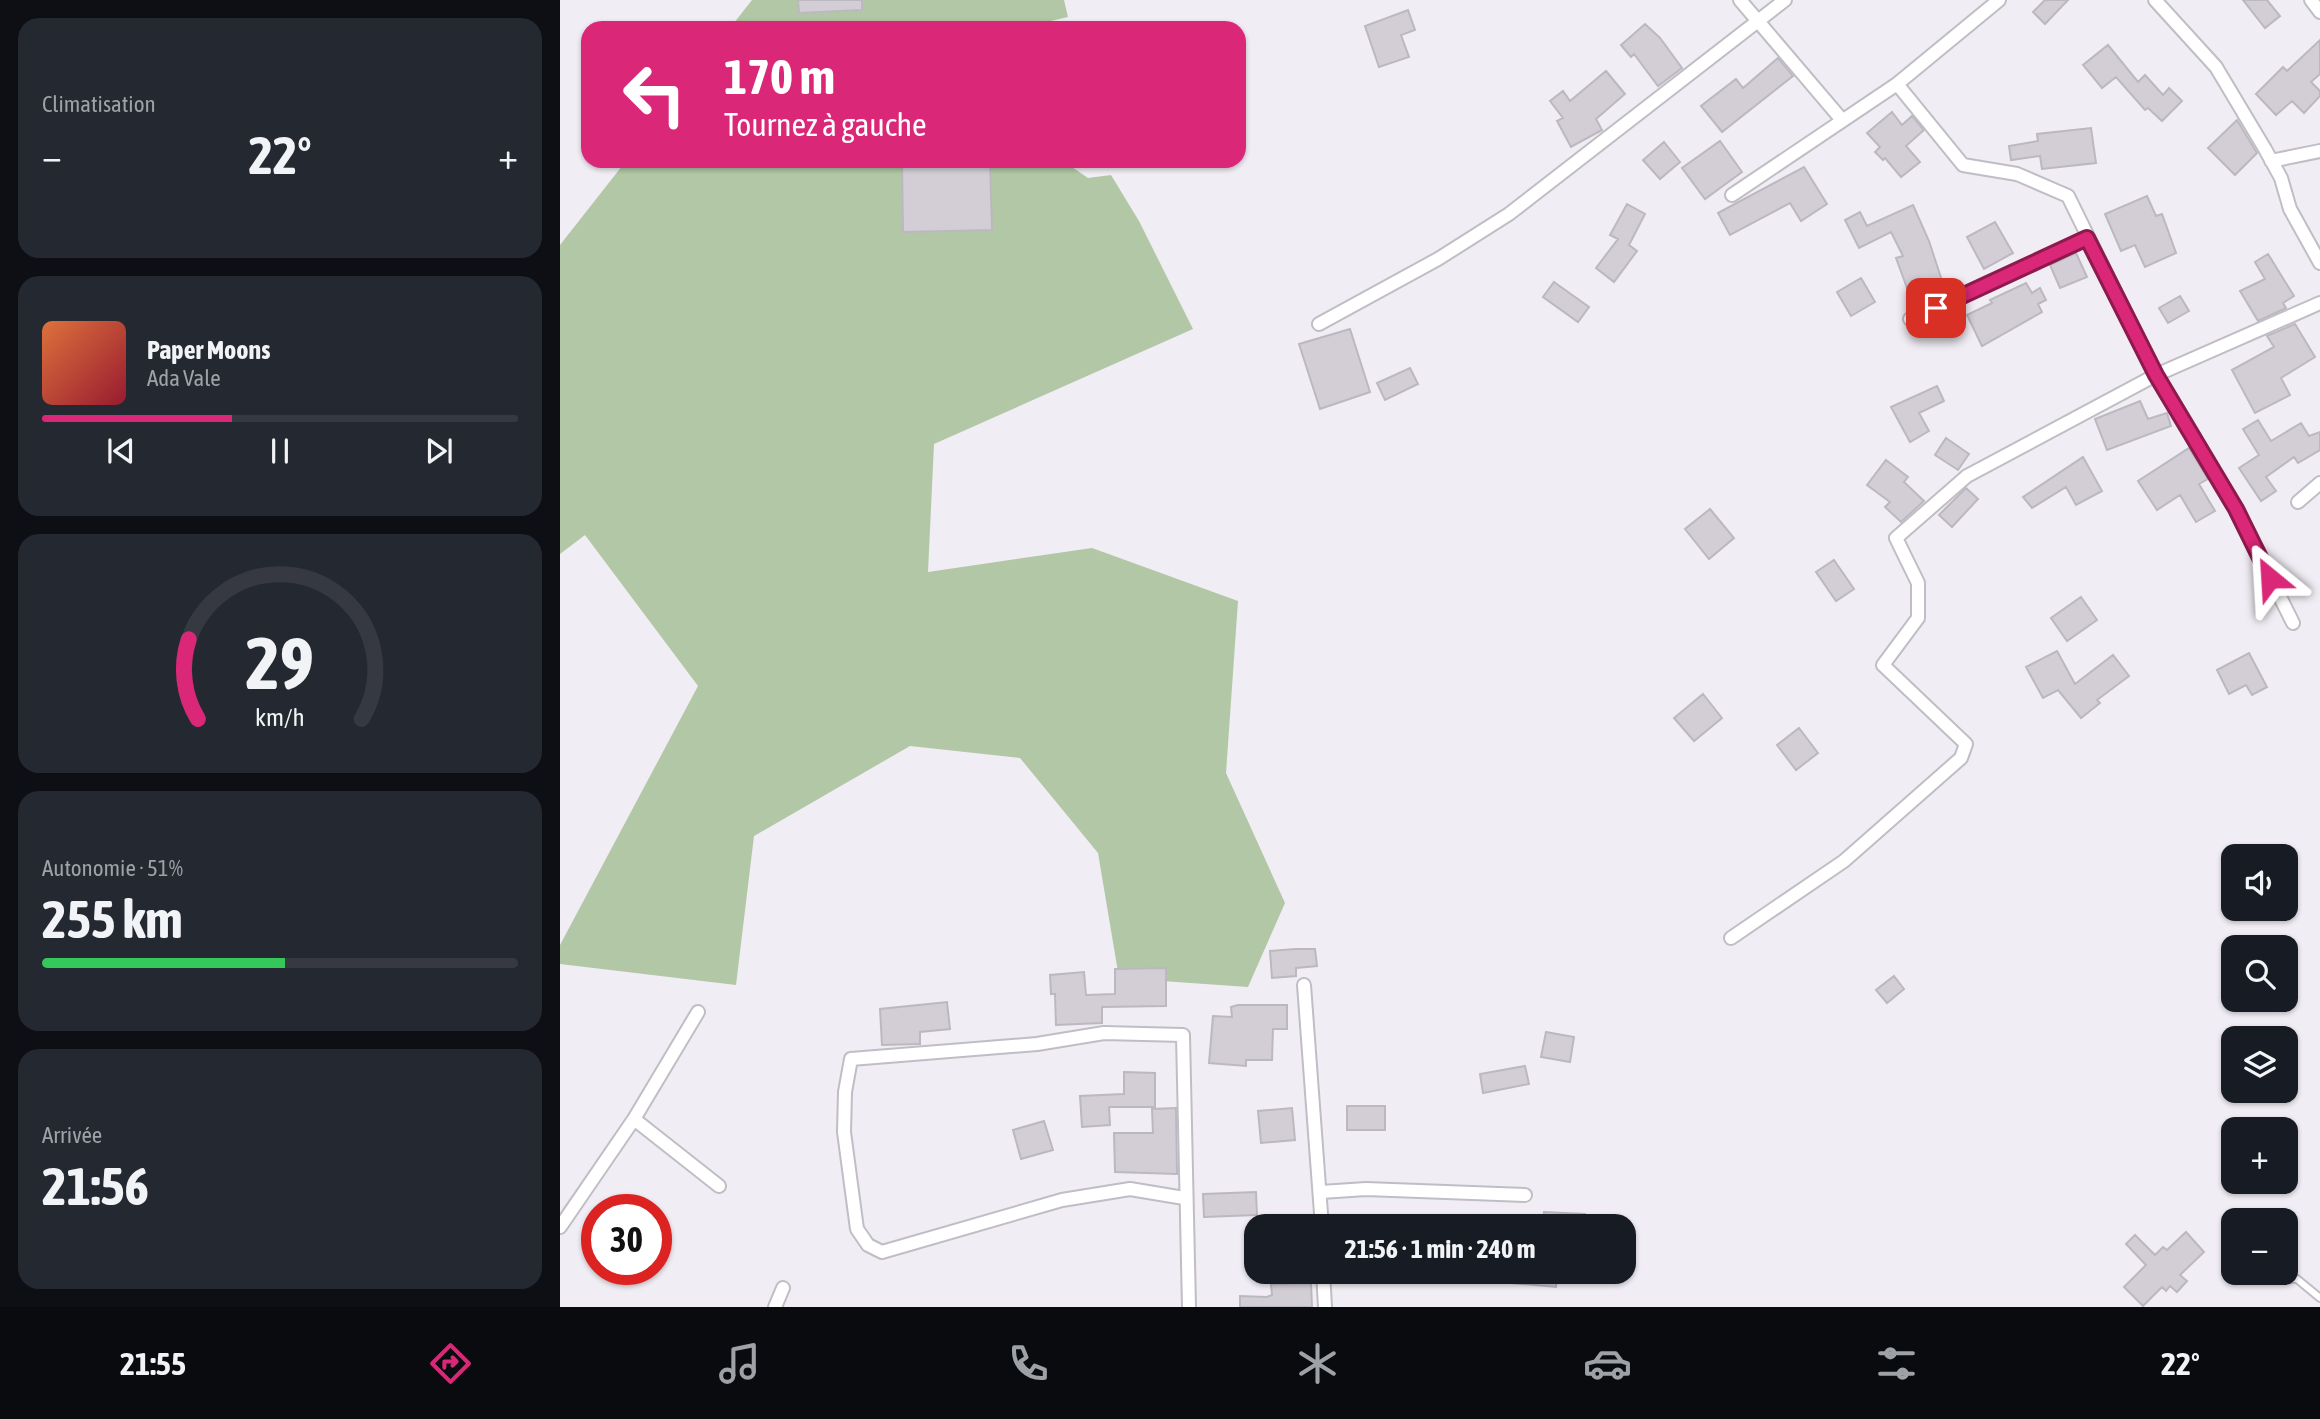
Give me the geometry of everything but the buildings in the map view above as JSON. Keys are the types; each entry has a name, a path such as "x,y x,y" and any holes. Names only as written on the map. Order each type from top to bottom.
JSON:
{"street":[{"path":"1741,0 1842,120"},
{"path":"1319,324 1437,259 1509,214 1785,0"},
{"path":"1732,195 1897,84 1999,0"},
{"path":"2155,0 2216,67 2271,160 2290,209 2320,262"},
{"path":"2311,0 2320,12"},
{"path":"1897,84 1963,165 2017,174 2068,196 2156,375 2236,509 2293,623"},
{"path":"2271,160 2320,151"},
{"path":"1910,319 2087,238"},
{"path":"1731,938 1844,861 1961,758 1966,744 1883,665 1918,618 1918,583 1895,538 1967,475 2156,375 2320,303"},
{"path":"2298,502 2320,483"},
{"path":"1304,985 1322,1214"},
{"path":"560,1227 634,1119 698,1012"},
{"path":"1185,1198 1130,1189 1062,1200 882,1252 868,1245 857,1229 844,1132 845,1092 851,1059 1037,1044 1104,1033 1183,1035 1189,1307"},
{"path":"634,1119 719,1186"},
{"path":"1321,1192 1366,1189 1525,1195"},
{"path":"1324,1284 1325,1307"},
{"path":"775,1307 783,1288"}],"lane":[{"path":"2298,1280 2320,1298"}],"green space":[{"path":"752,0 1064,0 1068,17 1051,21 736,21"},
{"path":"620,168 1073,168 1088,178 1111,175 1139,221 1193,329 934,444 928,572 1092,548 1238,601 1226,773 1285,903 1248,987 1119,978 1098,853 1020,758 910,746 754,836 736,985 560,964 560,945 698,686 585,535 560,554 560,245"}],"route":[{"path":"1936,308 2087,238 2156,375 2236,509 2270,578"}]}
